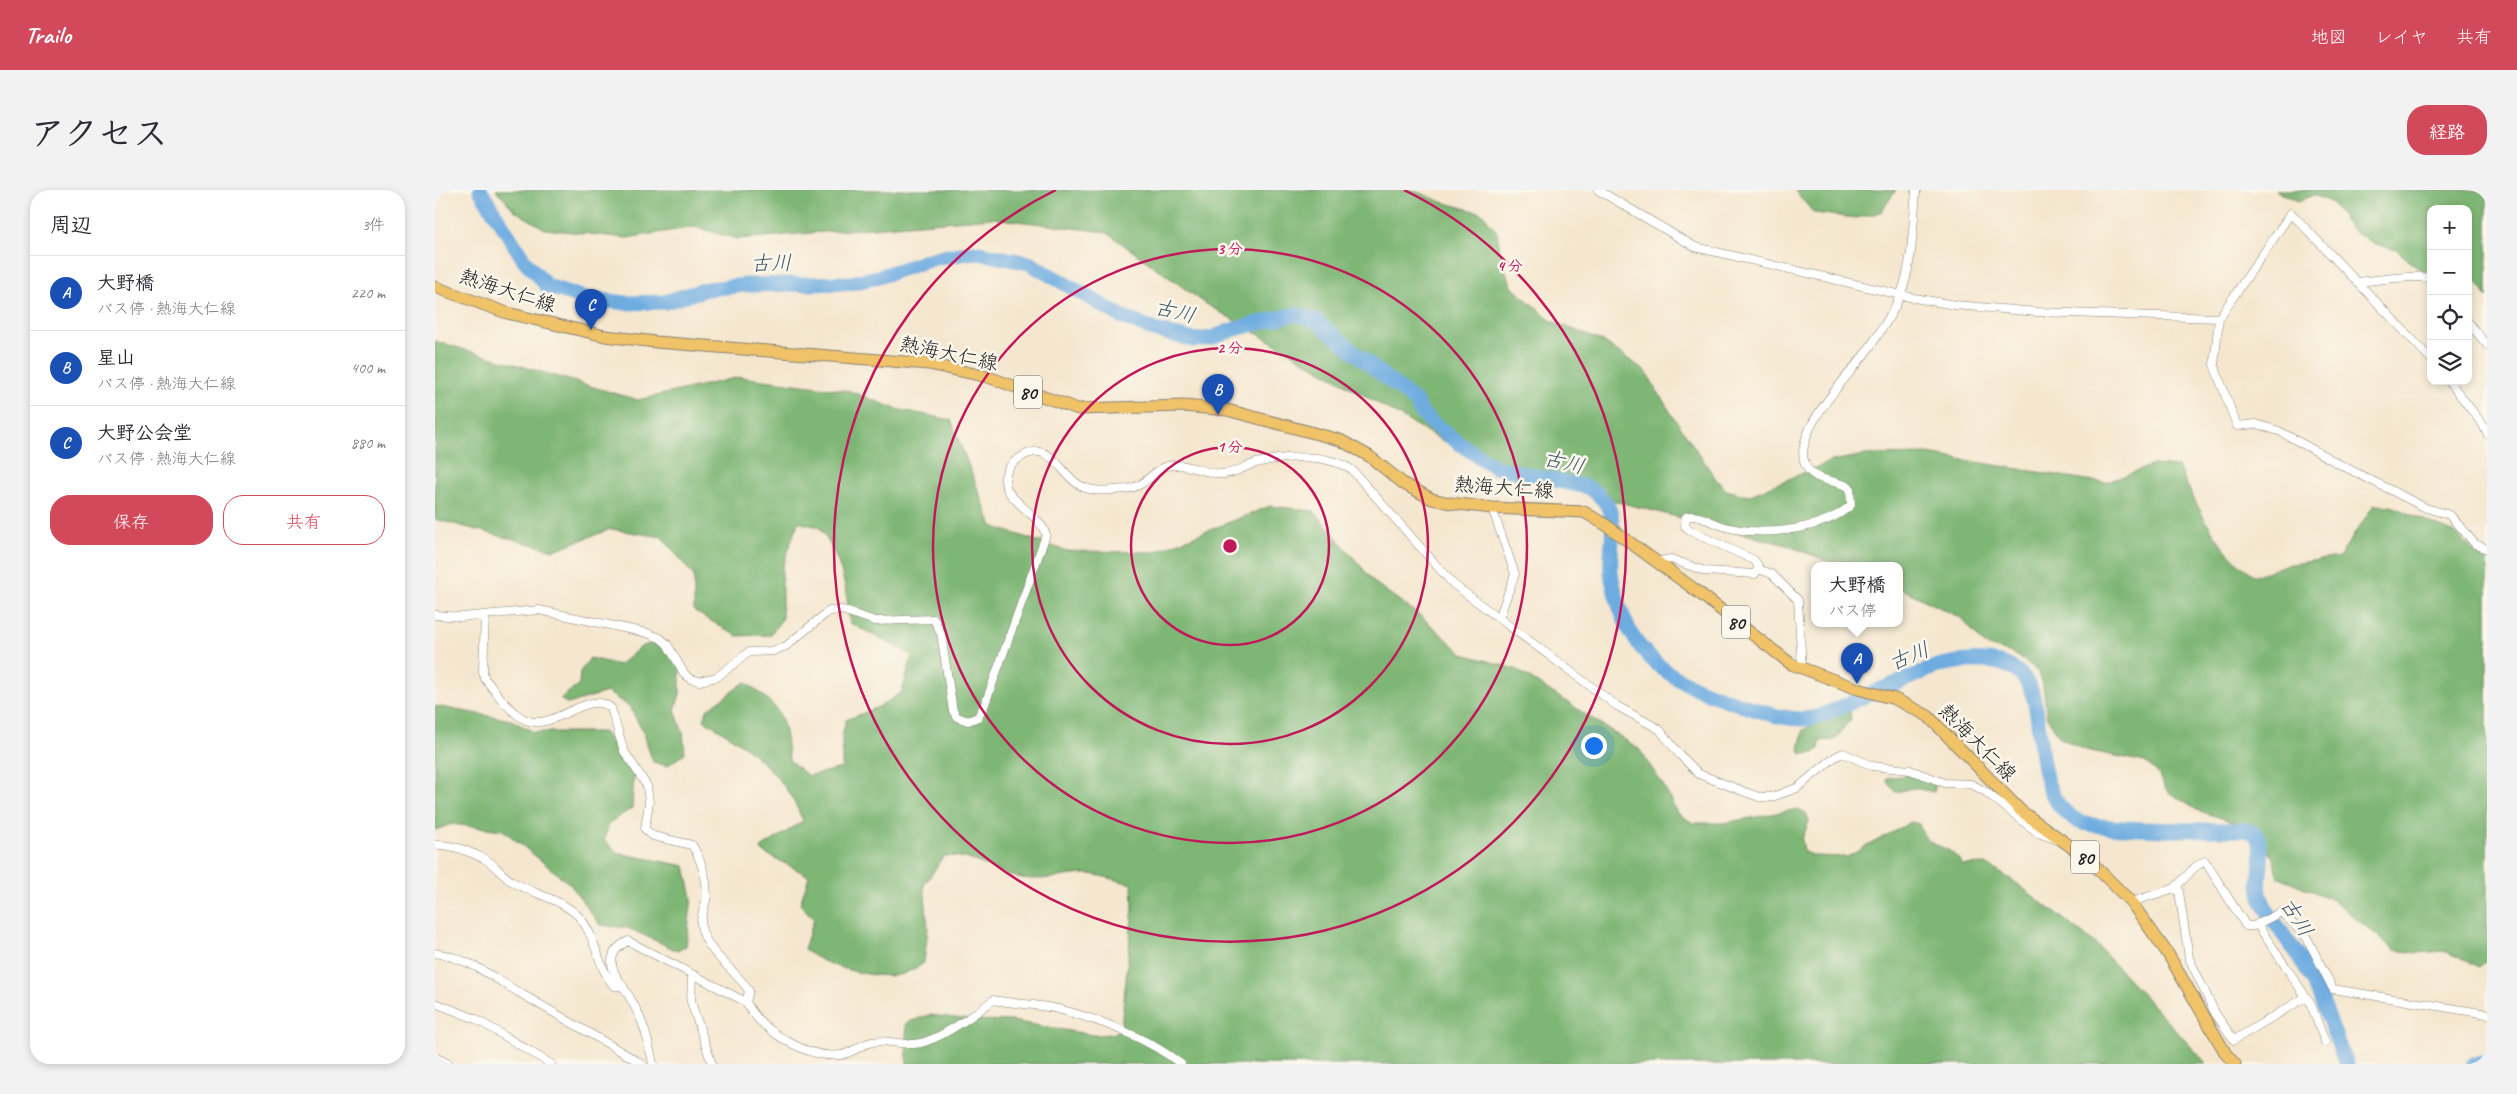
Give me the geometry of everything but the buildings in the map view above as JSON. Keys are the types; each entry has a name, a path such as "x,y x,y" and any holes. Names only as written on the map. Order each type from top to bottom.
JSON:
{"main road":[{"name":"熱海大仁線","path":"435,287 507,313 605,336 656,342 929,364 988,377 1078,409 1184,406 1227,410 1345,443 1369,456 1404,484 1432,498 1492,508 1576,511 1594,517 1622,539 1657,562 1777,655 1802,669 1858,689 1887,696 1928,716 2021,811 2100,869 2131,902 2167,954 2226,1054 2235,1064"}],"street":[{"path":"1598,190 1695,247 1901,294 1955,305 2037,312 2219,318"},
{"path":"1802,669 1798,600 1772,574 1759,569 1754,560 1690,531 1684,522 1687,517 1694,515 1731,528 1772,532 1831,520 1851,505 1850,488 1844,484 1823,481 1812,473 1805,463 1804,449 1813,421 1867,351 1901,294 1911,241 1916,191"},
{"path":"2427,355 2291,213 2219,318 2214,365 2237,426 2256,424 2279,431 2426,508 2449,515 2475,544 2487,549"},
{"path":"2357,282 2395,280 2419,275 2427,278"},
{"path":"2472,327 2487,345"},
{"path":"2452,385 2483,425 2487,434"},
{"path":"435,615 461,617 539,610 647,633 660,638 667,644 684,673 691,679 699,681 717,677 749,652 773,651 786,646 829,611 842,610 875,621 885,622 934,619 941,634 953,711 962,720 973,720 978,717 985,704 1045,535 1042,526 1007,492 1005,479 1012,464 1024,455 1038,452 1043,453 1057,462 1075,483 1087,489 1097,490 1140,486 1156,472 1174,465 1225,474 1255,463 1300,457 1340,463 1359,475 1453,584 1617,706 1659,729 1699,774 1759,797 1781,795 1797,788 1835,757 1843,753 1872,766 1910,770 1945,784 1971,784 1986,792 2038,833 2060,840"},
{"path":"1492,508 1515,574 1499,618"},
{"path":"1657,562 1671,559 1696,569 1738,574 1755,574 1759,569"},
{"path":"485,615 483,672 485,679 517,715 538,723 585,704 604,705 611,708 624,751 647,786 649,802 645,829 653,836 692,845 697,853 707,889 700,924 702,933 721,960 742,980 749,991 746,1002"},
{"path":"435,845 447,845 485,859 510,880 566,907 580,917 589,931 607,978 614,986 623,986"},
{"path":"2131,902 2170,890 2178,885 2195,867 2205,861 2245,926 2260,922 2281,912 2307,938 2333,989 2487,1014"},
{"path":"2178,885 2187,951 2215,1013 2232,1039 2237,1040 2306,997"},
{"path":"2260,922 2306,997 2311,1002 2325,1042"},
{"path":"653,1064 646,1028 635,1004 613,971 612,960 617,947 628,941 746,1002 751,1012 775,1036 823,1055 842,1055 873,1042 916,1044 927,1041 964,1022 993,1000 1058,1009 1091,1019 1133,1035 1181,1064"},
{"path":"435,953 463,959 480,967 506,986 642,1064"},
{"path":"692,975 691,1002 712,1064"},
{"path":"435,1003 476,1019 551,1064"},
{"path":"435,1057 449,1064"}],"green space":[{"path":"496,190 1412,190 1442,202 1482,213 1497,232 1502,263 1513,288 1550,320 1606,343 1646,372 1669,410 1716,479 1726,490 1748,496 1832,461 1865,455 1927,454 2105,483 2153,465 2178,467 2201,512 2219,541 2230,555 2255,576 2285,565 2339,557 2374,505 2391,506 2455,533 2476,553 2487,556 2487,961 2480,967 2444,951 2417,953 2395,950 2333,900 2277,876 2274,860 2257,830 2197,810 2167,791 2157,772 2145,762 2086,750 2060,738 2047,717 2043,685 2038,670 2012,653 1985,645 1961,618 1903,589 1903,562 1831,562 1783,544 1603,498 1511,470 1443,441 1206,304 1106,232 992,218 738,239 694,227 627,238 545,229 515,211"},
{"path":"1794,190 1896,190 1881,212 1856,218 1814,213"},
{"path":"2275,190 2487,190 2487,297 2472,275 2472,205 2427,205 2427,271 2416,267 2396,249 2375,244 2351,229 2332,203 2314,195 2298,201"},
{"path":"435,341 638,400 740,377 850,391 896,409 951,420 992,526 1067,551 1154,552 1270,506 1314,511 1375,583 1423,618 1463,654 1516,669 1639,749 1665,788 1677,813 1693,823 1724,823 1798,809 1806,813 1809,821 1802,839 1804,852 1814,856 1847,857 1911,822 1919,824 1927,839 1933,844 1950,851 1963,865 1986,864 2012,880 2095,943 2207,1064 907,1064 906,1023 929,1015 972,1020 1012,1021 1093,1035 1113,1034 1121,1028 1133,908 1132,884 1088,874 1042,879 1017,877 964,858 944,856 924,885 928,928 924,963 903,974 892,976 865,974 824,961 804,949 814,919 800,904 809,876 763,852 761,848 803,821 795,803 785,788 763,762 735,740 704,720 707,710 745,682 767,700 779,714 783,722 789,760 808,776 842,768 842,736 846,720 881,706 902,692 912,655 850,623 842,573 833,550 819,527 798,522 782,568 782,619 770,635 737,636 694,611 694,576 662,537 611,529 554,550 435,519"},
{"path":"661,642 680,665 680,694 675,710 683,733 685,753 667,766 653,762 643,732 630,707 607,692 568,704 560,699 579,684 580,672 590,658 619,665 642,646"},
{"path":"435,706 511,720 534,732 604,732 634,774 632,808 609,823 604,840 618,853 685,866 692,898 686,946 678,951 628,928 600,925 570,884 503,830 452,824 435,830"},
{"path":"1847,709 1850,711 1851,721 1836,738 1831,741 1820,741 1819,749 1814,753 1801,754 1799,750 1803,730 1809,727 1811,722"},
{"path":"1906,772 1932,782 1935,787 1934,792 1913,788 1895,792 1887,782 1887,778 1902,776"}],"waterway":[{"name":"古川","path":"480,190 524,260 547,286 584,298 626,303 665,302 707,289 746,285 851,283 878,277 935,258 974,252 1029,263 1121,316 1154,330 1194,340 1211,338 1235,329 1295,314 1315,320 1417,403 1420,411 1430,421 1495,467 1587,487 1600,496 1608,506 1612,517 1612,579 1620,607 1630,630 1642,649 1657,664 1695,688 1778,716 1804,719 1831,712 1941,665 1983,661 2010,667 2026,681 2035,702 2046,779 2057,802 2076,820 2107,827 2246,830 2255,833 2261,851 2259,883 2262,900 2310,977 2327,1014 2346,1064"},
{"name":"古川","path":"2474,1064 2487,1062"}],"place":[{"name":"大野公会堂","path":"591,330"},
{"name":"星山","path":"1218,415"},
{"name":"大野橋","path":"1857,684"}]}
